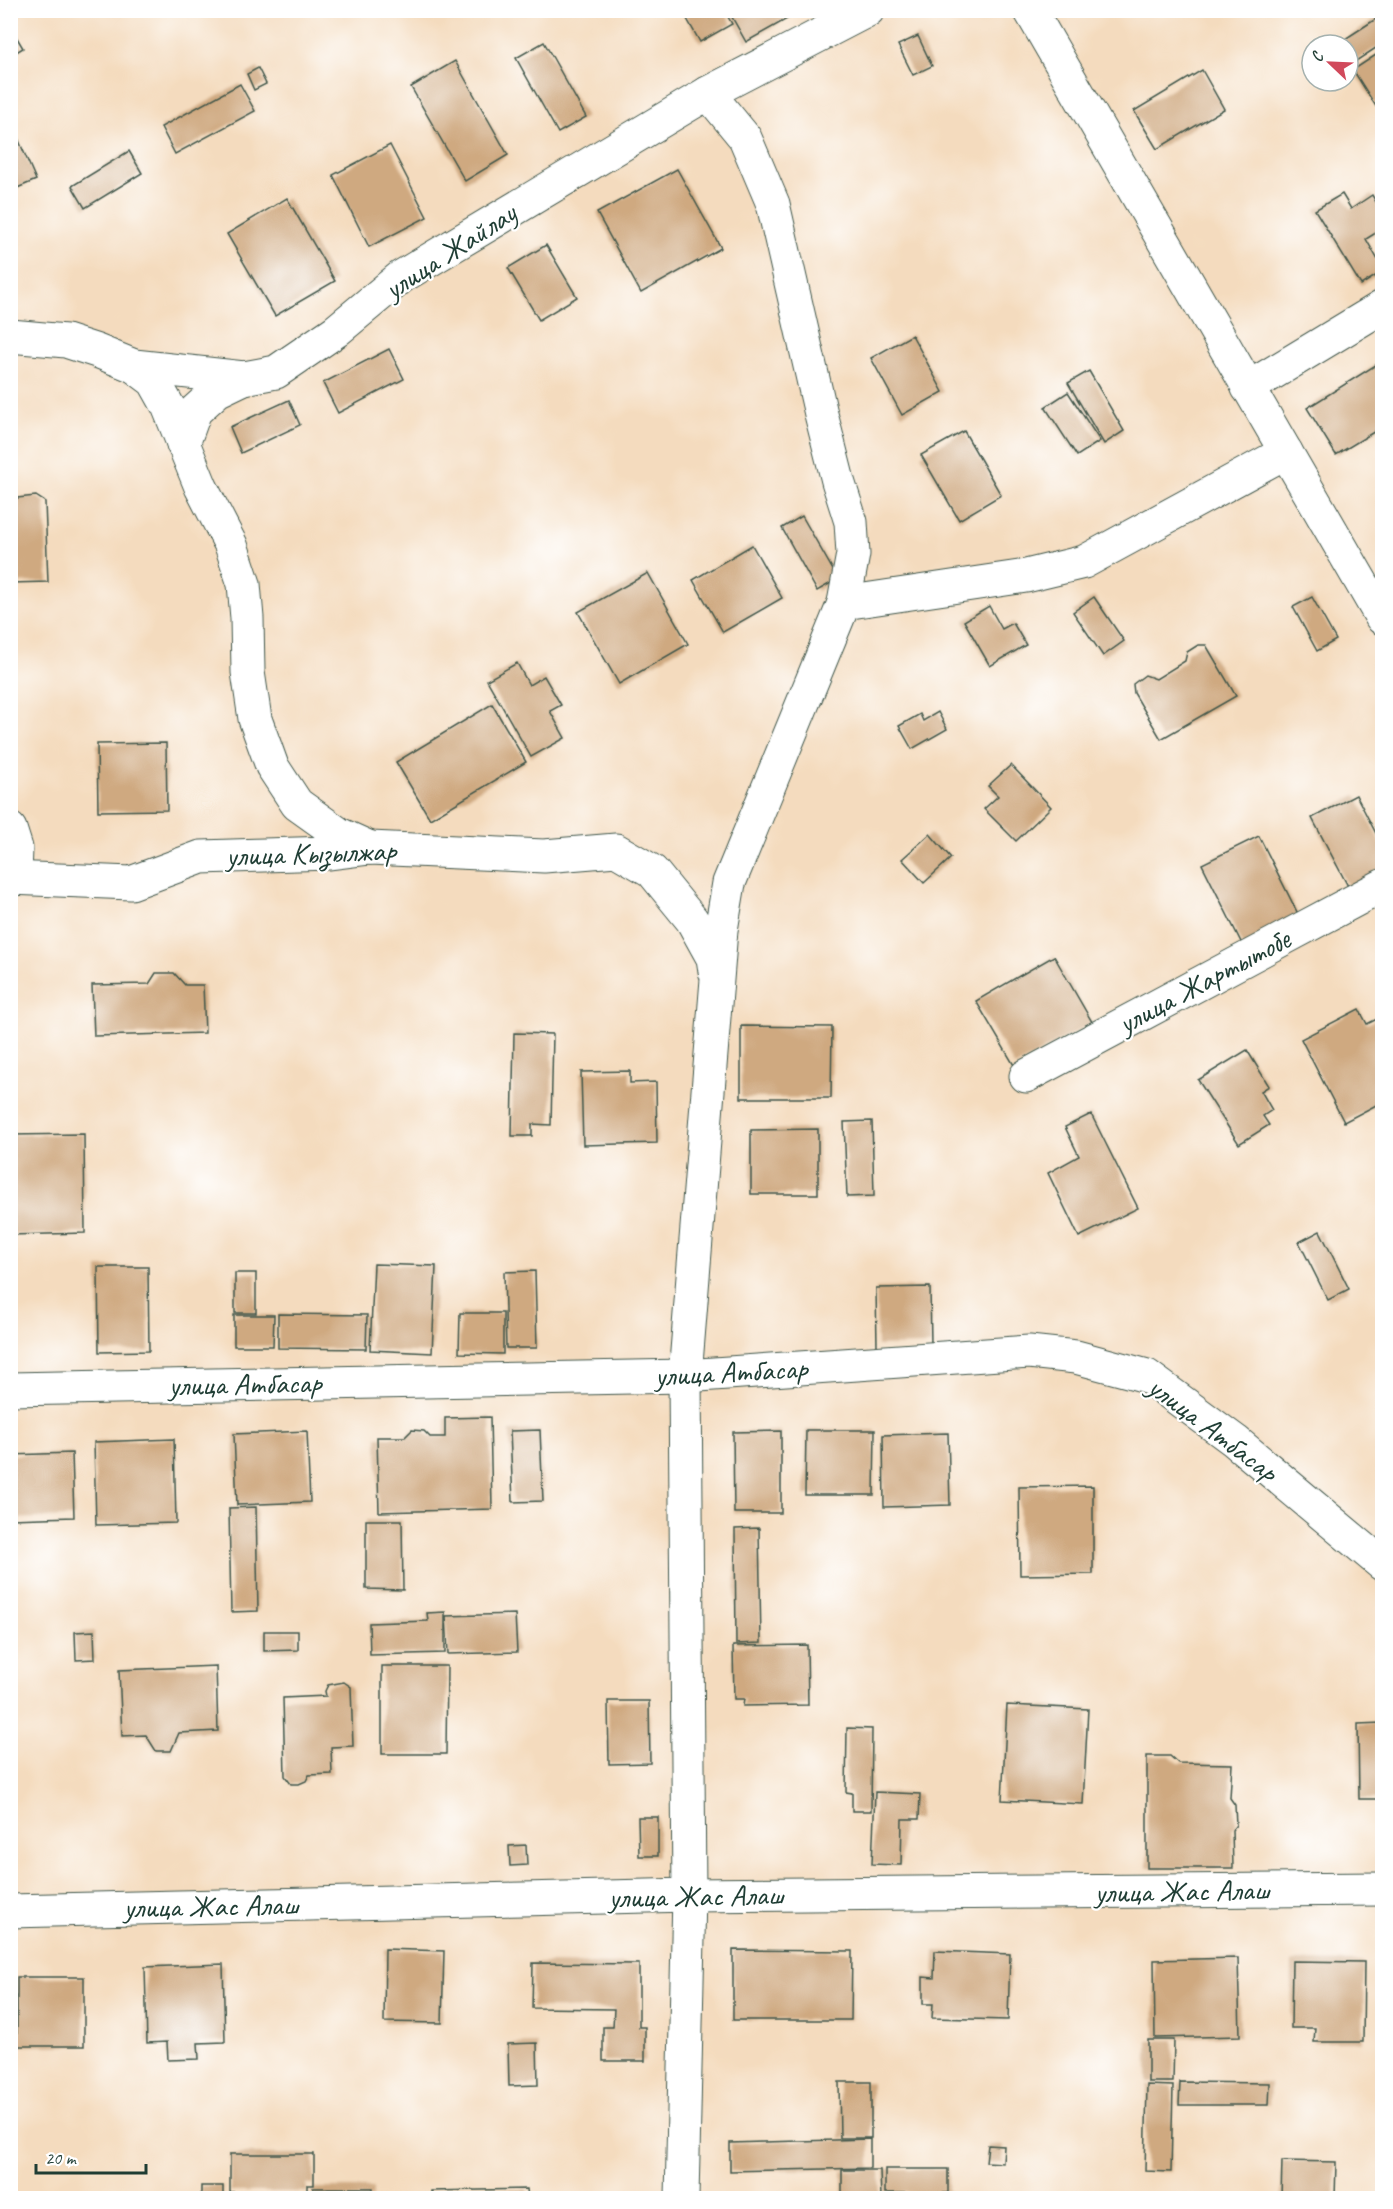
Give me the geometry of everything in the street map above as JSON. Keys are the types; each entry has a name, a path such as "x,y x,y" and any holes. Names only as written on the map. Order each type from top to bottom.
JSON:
{"street":[{"name":"улица Жайлау","path":"10,336 66,341 134,366 244,378 276,372 336,331 401,277 708,93 868,10"},
{"path":"1030,10 1383,618"},
{"path":"682,2199 688,1895 685,1376 721,930 729,883 843,603 853,554 851,522 821,414 773,204 746,138 708,93"},
{"path":"1248,388 1383,307"},
{"path":"134,366 154,381 168,406 201,488 231,545 244,584 248,672 255,719 272,766 297,804 339,834 370,848"},
{"path":"183,444 195,411 217,391 244,378"},
{"path":"843,603 1026,576 1084,562 1286,453"},
{"path":"10,830 16,848 13,878"},
{"name":"улица Кызылжар","path":"13,878 131,883 201,857 330,853 370,848 544,856 616,850 652,871 692,920 713,958 717,980"},
{"name":"улица Жартытобе","path":"1026,1076 1383,886"},
{"name":"улица Атбасар","path":"10,1389 685,1376 1029,1352 1076,1358 1147,1376 1234,1441 1383,1564"},
{"name":"улица Жас Алаш","path":"10,1911 688,1895 1383,1889"}],"building":[{"path":"682,10 724,10 732,24 700,42"},
{"path":"728,10 803,10 746,42"},
{"path":"1382,15 1382,44 1360,58 1360,33 1354,33"},
{"path":"10,26 23,48 10,56"},
{"path":"918,36 932,66 913,75 898,45"},
{"path":"544,42 586,117 558,133 516,58"},
{"path":"1382,51 1382,116 1360,81 1360,65"},
{"path":"455,61 508,155 465,181 411,87"},
{"path":"258,68 266,84 254,90 247,74"},
{"path":"1202,70 1224,109 1157,149 1134,111"},
{"path":"240,84 255,111 175,154 161,127"},
{"path":"10,120 36,180 10,191"},
{"path":"390,145 427,217 369,247 333,175"},
{"path":"129,151 142,173 85,208 72,186"},
{"path":"677,169 721,248 641,293 597,213"},
{"path":"1342,194 1351,209 1372,195 1382,212 1382,229 1366,239 1382,267 1382,272 1361,285 1315,210"},
{"path":"287,198 335,281 275,316 227,234"},
{"path":"546,245 577,297 539,320 508,268"},
{"path":"912,335 943,392 902,415 871,358"},
{"path":"389,349 404,379 338,413 323,383"},
{"path":"1382,361 1382,427 1336,455 1307,408"},
{"path":"1089,371 1124,431 1104,444 1068,383"},
{"path":"1068,392 1100,441 1077,456 1045,407"},
{"path":"289,400 300,425 241,453 230,427"},
{"path":"964,431 1001,495 959,520 921,455"},
{"path":"36,496 45,502 48,582 10,583 10,504 17,498"},
{"path":"802,516 838,579 817,591 782,528"},
{"path":"752,545 782,598 723,632 693,580"},
{"path":"648,573 688,644 619,684 578,612"},
{"path":"1094,597 1124,641 1103,656 1073,612"},
{"path":"1312,597 1336,640 1317,651 1293,607"},
{"path":"989,606 1002,629 1013,623 1026,645 990,666 964,621"},
{"path":"1198,645 1206,645 1236,696 1161,739 1134,693 1133,684 1145,675 1156,679 1185,661 1187,652"},
{"path":"517,663 529,685 544,676 561,705 550,711 565,738 531,757 487,680"},
{"path":"492,704 526,762 430,819 396,762"},
{"path":"938,712 947,729 912,749 899,726 920,714 923,721"},
{"path":"166,743 167,810 98,811 97,744"},
{"path":"1011,765 1051,807 1016,841 984,809 998,796 988,786"},
{"path":"1356,795 1382,845 1382,873 1350,890 1312,818"},
{"path":"930,834 951,858 924,883 902,859"},
{"path":"1259,836 1302,922 1245,950 1202,864"},
{"path":"1054,956 1092,1022 1015,1067 976,1001"},
{"path":"156,973 174,973 185,985 203,985 205,1033 94,1036 92,985 149,984"},
{"path":"1359,1009 1367,1024 1377,1019 1382,1030 1382,1102 1344,1122 1301,1039"},
{"path":"741,1026 832,1027 831,1098 741,1098"},
{"path":"514,1033 553,1034 551,1125 532,1124 532,1136 512,1136"},
{"path":"1247,1050 1269,1086 1261,1091 1272,1110 1263,1116 1269,1125 1239,1144 1198,1080"},
{"path":"630,1071 630,1083 656,1082 657,1143 583,1145 581,1072"},
{"path":"1091,1114 1138,1208 1079,1237 1048,1173 1079,1156 1065,1127"},
{"path":"872,1121 874,1196 847,1197 844,1122"},
{"path":"818,1129 818,1194 751,1194 751,1130"},
{"path":"84,1134 85,1233 10,1235 10,1135"},
{"path":"1320,1231 1349,1289 1328,1300 1299,1242"},
{"path":"374,1264 436,1266 432,1353 370,1350"},
{"path":"98,1267 148,1267 149,1351 99,1352"},
{"path":"535,1271 537,1348 506,1348 504,1272"},
{"path":"235,1273 256,1273 256,1313 235,1313"},
{"path":"930,1287 931,1345 877,1346 876,1288"},
{"path":"460,1313 503,1313 503,1354 459,1353"},
{"path":"278,1314 367,1315 366,1349 278,1348"},
{"path":"234,1315 274,1315 273,1346 234,1346"},
{"path":"490,1417 492,1509 379,1512 377,1437 405,1437 412,1430 424,1431 430,1437 445,1437 445,1418"},
{"path":"540,1430 543,1501 513,1502 510,1431"},
{"path":"806,1430 875,1430 874,1495 805,1495"},
{"path":"307,1431 310,1502 237,1505 234,1434"},
{"path":"781,1431 781,1513 734,1513 733,1432"},
{"path":"948,1433 950,1505 884,1507 883,1435"},
{"path":"174,1439 176,1523 96,1525 94,1442"},
{"path":"72,1453 74,1517 10,1519 10,1455"},
{"path":"1093,1486 1093,1574 1020,1575 1019,1487"},
{"path":"256,1507 258,1611 231,1612 229,1508"},
{"path":"366,1520 402,1520 403,1590 366,1589"},
{"path":"759,1528 761,1643 736,1644 735,1529"},
{"path":"445,1612 445,1653 370,1655 369,1623 428,1621 427,1613"},
{"path":"515,1614 517,1652 448,1654 446,1616"},
{"path":"94,1631 95,1659 76,1660 75,1632"},
{"path":"264,1631 298,1631 298,1650 264,1651"},
{"path":"807,1645 808,1705 743,1706 744,1699 734,1699 733,1646"},
{"path":"216,1666 218,1731 179,1733 171,1751 156,1751 146,1735 122,1736 119,1670"},
{"path":"382,1666 447,1666 446,1754 382,1754"},
{"path":"344,1682 351,1687 353,1746 331,1747 332,1774 309,1775 306,1781 291,1784 285,1776 283,1698 326,1696 325,1691 328,1685"},
{"path":"608,1701 649,1701 650,1763 609,1764"},
{"path":"1007,1705 1088,1709 1083,1804 1002,1800"},
{"path":"1382,1723 1382,1799 1359,1799 1358,1724"},
{"path":"847,1728 872,1729 871,1811 852,1811 852,1793 846,1792"},
{"path":"1147,1756 1170,1756 1178,1763 1232,1764 1230,1798 1235,1805 1236,1825 1232,1830 1233,1868 1147,1868"},
{"path":"875,1792 920,1794 919,1819 902,1819 901,1865 872,1864"},
{"path":"638,1817 658,1817 658,1856 639,1856"},
{"path":"526,1845 527,1865 510,1866 509,1846"},
{"path":"385,1949 444,1951 442,2023 384,2022"},
{"path":"733,1950 852,1951 851,2020 733,2020"},
{"path":"935,1951 1010,1954 1008,2020 932,2018 933,2004 923,2004 923,1977 934,1978"},
{"path":"1238,1958 1240,2036 1155,2038 1154,1960"},
{"path":"1292,1961 1364,1962 1363,2042 1314,2042 1315,2028 1291,2028"},
{"path":"533,1963 639,1964 639,2027 645,2027 645,2061 603,2061 603,2027 613,2027 614,2009 532,2008"},
{"path":"223,1964 225,2042 198,2043 199,2059 168,2060 167,2042 147,2043 145,1967"},
{"path":"17,1977 84,1977 84,2046 17,2046"},
{"path":"1148,2040 1174,2040 1173,2082 1148,2082"},
{"path":"537,2043 538,2085 509,2086 508,2044"},
{"path":"839,2082 871,2082 871,2138 840,2138"},
{"path":"1180,2082 1270,2083 1269,2105 1179,2105"},
{"path":"1147,2085 1173,2086 1171,2172 1145,2171"},
{"path":"870,2139 870,2168 730,2171 730,2143"},
{"path":"988,2145 1004,2146 1003,2163 986,2162"},
{"path":"230,2154 314,2154 314,2185 307,2185 307,2192 230,2192"},
{"path":"1282,2161 1336,2162 1335,2198 1281,2198"},
{"path":"885,2169 948,2169 948,2193 885,2193"},
{"path":"842,2170 880,2170 881,2198 842,2198"},
{"path":"201,2186 223,2186 223,2198 201,2198"},
{"path":"313,2188 373,2188 373,2198 313,2198"},
{"path":"527,2189 528,2198 431,2198 431,2191"}]}
